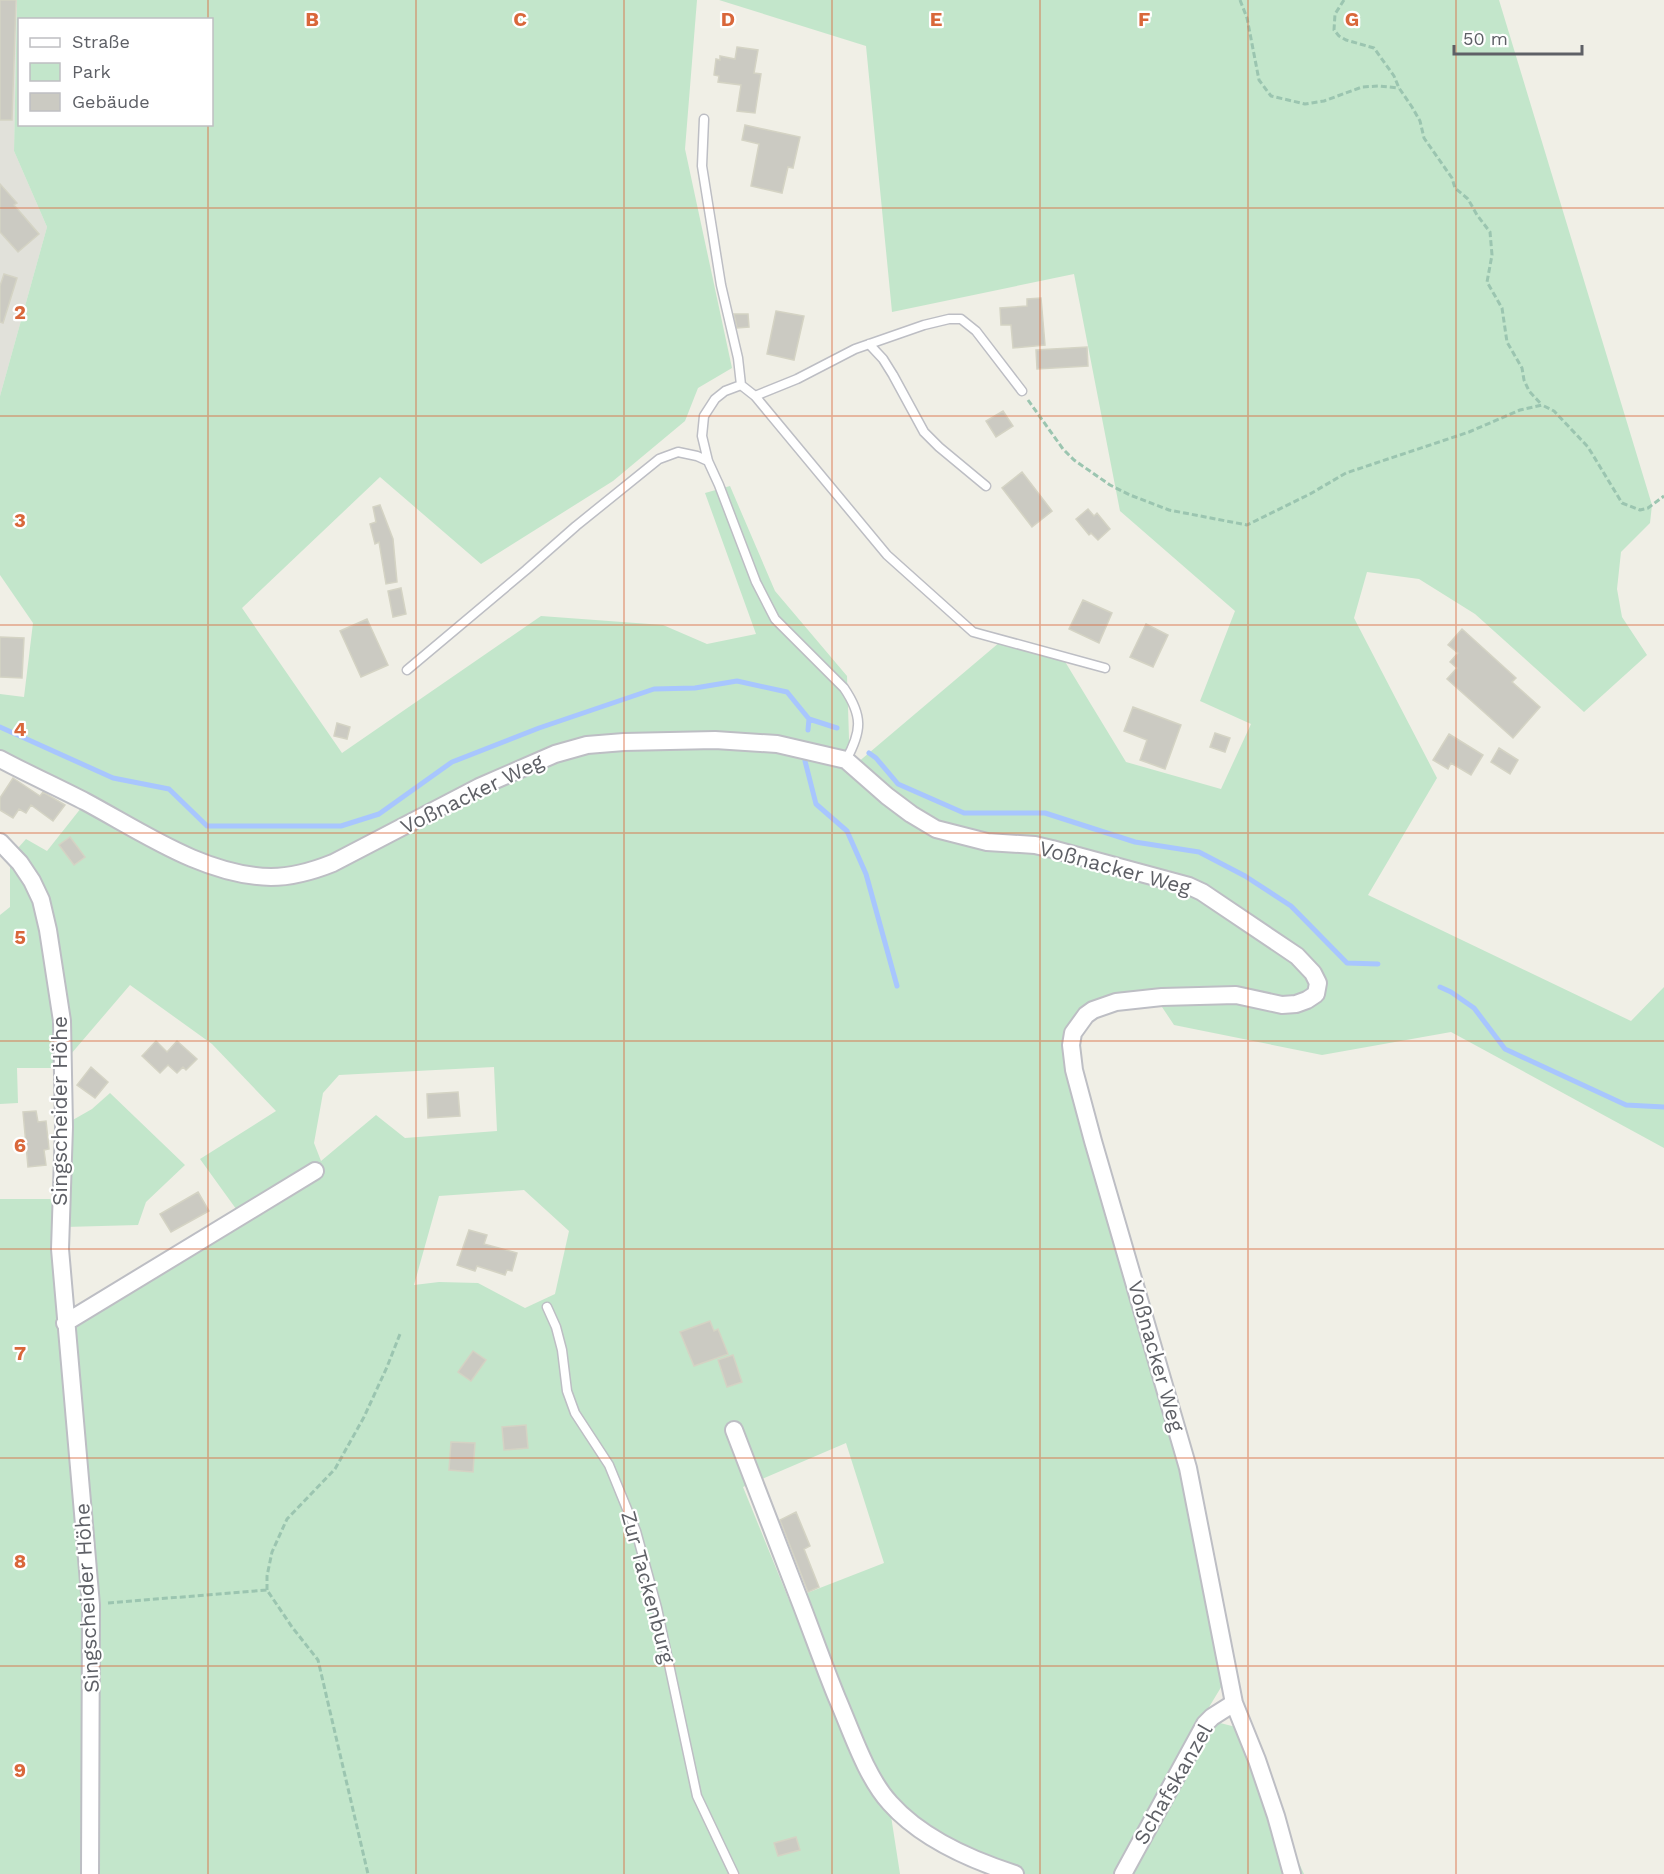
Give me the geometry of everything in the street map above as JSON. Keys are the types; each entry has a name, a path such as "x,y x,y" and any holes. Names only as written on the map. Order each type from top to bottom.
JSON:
{"street":[{"name":"Voßnacker Weg","path":"0,759 193,859 235,872 268,877 287,877 333,863 502,775 555,754 587,746 624,742 746,741 777,744 846,760 895,802 936,829 987,842 1035,845 1053,849 1178,883 1202,892 1297,956 1313,973 1318,983 1316,994 1307,1000 1282,1005 1236,995 1162,996 1116,1002 1093,1010 1086,1015 1073,1033 1071,1045 1074,1070 1093,1141 1188,1468 1234,1703"},
{"name":"Singscheider Höhe","path":"0,842 20,863 41,900 62,1021 64,1127 60,1249 91,1605 90,1874"},
{"path":"65,1323 315,1171"},
{"path":"735,1430 824,1667 862,1757 889,1803 939,1842 985,1864 1015,1874"},
{"name":"Schafskanzel","path":"1122,1874 1205,1724 1234,1703"},
{"path":"1234,1703 1268,1793 1292,1874"}],"lane":[{"path":"704,119 702,166 721,285 738,358 741,385 754,396 887,555 974,632 1105,668"},
{"path":"754,396 797,379 840,356 869,344 939,321 960,319 976,331 1022,391"},
{"path":"869,344 883,359 924,432 986,486"},
{"path":"741,385 725,391 715,399 704,416 702,436 708,461 756,582 775,619 844,688 852,700 858,714 858,728 856,742 846,760"},
{"path":"407,670 576,526 659,459 678,452 708,461"},
{"name":"Zur Tackenburg","path":"547,1307 556,1327 562,1350 567,1391 574,1413 609,1465 636,1530 657,1608 697,1796 734,1874"}],"path":[{"path":"1240,0 1247,18 1259,80 1271,96 1305,104 1362,87 1399,88"},
{"path":"1344,0 1335,14 1334,30 1346,40 1374,48 1394,76 1420,121 1424,138 1452,178 1455,188 1468,199 1490,232 1492,255 1487,282 1502,308 1508,342 1522,368 1529,391 1542,405 1554,411 1588,447 1622,503 1640,510 1648,508 1664,496"},
{"path":"1022,391 1068,454 1110,485 1169,510 1247,525 1310,494 1346,472 1469,432 1520,410 1542,405"},
{"path":"368,1874 318,1660 267,1590 267,1576 272,1552 287,1519 335,1469 364,1417 400,1334"},
{"path":"91,1605 267,1590"}],"shaded area":[{"path":"0,0 17,0 14,151 47,227 0,396"}],"green space":[{"path":"17,0 697,0 685,149 732,368 698,388 685,421 613,481 481,564 380,477 242,608 342,753 541,616 663,625 707,644 756,634 705,493 730,486 775,591 847,676 850,769 1000,642 1064,660 1126,762 1221,789 1251,724 1200,701 1235,611 1120,511 1074,274 892,312 866,46 719,0 1499,0 1652,505 1650,523 1621,552 1617,589 1622,617 1647,655 1584,712 1475,614 1419,579 1367,572 1354,618 1437,778 1368,895 1631,1021 1664,987 1664,1148 1451,1032 1322,1055 1174,1025 1152,992 1089,1005 1065,1046 1187,1479 1223,1684 1168,1775 1115,1874 1003,1874 954,1856 891,1816 900,1874 0,1874 0,1199 56,1199 71,1121 92,1109 110,1093 185,1165 146,1202 138,1225 65,1227 67,1289 74,1307 85,1306 239,1213 200,1159 276,1111 212,1044 130,985 59,1068 17,1068 18,1103 0,1104 0,915 10,907 10,857 26,839 47,851 85,803 0,763 0,694 24,697 33,623 0,575 0,396 47,227 14,151","holes":["494,1067 497,1131 405,1138 376,1115 321,1161 314,1143 323,1093 339,1075","524,1190 569,1231 555,1294 525,1308 478,1283 439,1282 414,1285 439,1196","846,1443 884,1563 789,1600 743,1487"]},
{"path":"1212,1721 1236,1727 1304,1874 1126,1874"}],"building":[{"path":"0,0 16,0 12,120 0,120"},
{"path":"737,47 758,50 754,73 761,74 755,113 737,111 741,85 718,82 719,76 714,75 716,59 720,60 720,56 735,59"},
{"path":"745,125 800,137 793,168 788,167 782,193 751,186 759,144 742,140"},
{"path":"0,184 17,203 14,205 39,234 18,252 0,232"},
{"path":"4,274 17,278 3,323 0,322 0,286"},
{"path":"1041,298 1045,345 1013,348 1011,325 1001,325 1000,308 1027,306 1027,299"},
{"path":"776,311 804,316 794,360 767,354"},
{"path":"734,314 748,314 749,327 737,328"},
{"path":"1087,347 1088,366 1037,369 1036,350"},
{"path":"1003,411 1013,426 996,437 986,421"},
{"path":"1022,472 1052,511 1032,527 1002,488"},
{"path":"380,505 393,539 397,582 386,584 379,542 375,544 370,524 376,522 373,507"},
{"path":"1088,509 1094,516 1097,513 1110,529 1098,540 1091,533 1089,535 1076,519"},
{"path":"401,588 406,614 393,617 388,591"},
{"path":"1083,600 1112,613 1099,643 1069,629"},
{"path":"367,619 388,665 361,677 340,631"},
{"path":"1146,624 1168,635 1153,667 1130,657"},
{"path":"1462,629 1516,678 1512,682 1540,707 1513,738 1447,679 1457,668 1450,662 1458,653 1448,645"},
{"path":"0,637 24,638 22,678 0,677"},
{"path":"1133,707 1181,725 1165,769 1140,760 1147,740 1124,731"},
{"path":"337,723 350,727 347,739 334,736"},
{"path":"1215,733 1230,738 1225,752 1210,747"},
{"path":"1449,734 1483,755 1471,775 1451,763 1448,769 1433,760"},
{"path":"1499,748 1518,760 1510,774 1491,762"},
{"path":"13,778 40,796 43,792 65,805 53,821 31,805 26,813 19,809 13,818 0,810 0,798"},
{"path":"70,837 85,857 74,865 59,845"},
{"path":"156,1041 167,1052 177,1041 197,1059 186,1070 183,1067 177,1073 168,1065 160,1073 142,1056"},
{"path":"91,1067 108,1082 95,1098 77,1085"},
{"path":"458,1092 460,1116 428,1118 427,1094"},
{"path":"36,1111 38,1122 46,1121 49,1149 44,1150 46,1165 28,1167 23,1112"},
{"path":"198,1192 209,1211 171,1232 160,1214"},
{"path":"469,1230 487,1235 484,1244 517,1253 512,1271 507,1270 505,1275 477,1266 475,1271 457,1265"},
{"path":"710,1321 714,1331 718,1329 728,1354 694,1366 680,1332"},
{"path":"473,1351 486,1360 471,1381 458,1372"},
{"path":"733,1355 742,1382 727,1387 718,1360"},
{"path":"526,1425 528,1448 504,1450 502,1427"},
{"path":"451,1442 475,1443 473,1472 449,1470"},
{"path":"796,1512 810,1546 804,1549 819,1587 808,1592 780,1520"},
{"path":"796,1837 800,1850 778,1856 774,1843"}],"waterway":[{"path":"0,727 113,778 169,789 207,826 341,826 379,814 452,762 539,728 654,689 695,688 737,681 787,692 809,719 837,728"},
{"path":"808,730 809,719"},
{"path":"869,753 898,784 964,813 1045,813 1135,842 1199,852 1245,876 1291,906 1347,963 1378,964"},
{"path":"805,761 816,804 847,831 866,874 897,986"},
{"path":"1440,987 1474,1008 1505,1049 1626,1105 1664,1107"}]}
